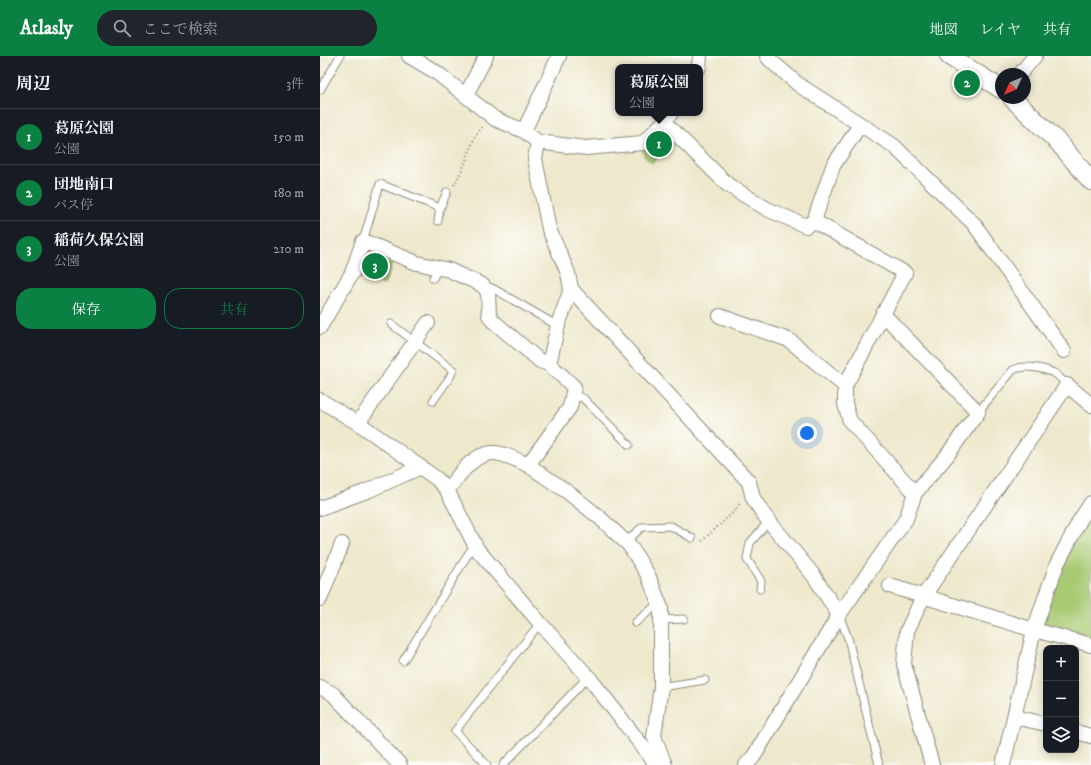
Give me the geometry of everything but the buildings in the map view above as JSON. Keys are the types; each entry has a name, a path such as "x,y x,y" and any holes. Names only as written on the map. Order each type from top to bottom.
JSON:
{"street":[{"path":"409,56 436,72 495,119 524,131 538,142 586,148 643,143 668,117 728,185 767,209 806,226 814,221 834,166 860,125"},
{"path":"466,95 486,56"},
{"path":"524,131 559,56"},
{"path":"767,56 799,84 894,146 974,224 1064,351"},
{"path":"949,56 995,85"},
{"path":"1025,68 1035,56"},
{"path":"1018,104 1059,143 1091,181"},
{"path":"538,142 535,159 549,229 568,273 571,289 558,325 549,364"},
{"path":"814,221 905,272 845,386 846,404 850,421 915,493"},
{"path":"320,327 352,273 363,241 417,263 436,273 449,270 482,285 488,292 489,315 493,321 540,361 549,364 574,387 570,407 528,465"},
{"path":"571,289 749,482 753,498 769,521 814,576 839,615"},
{"path":"746,765 754,756 839,615 906,519 915,493 946,457 978,412 883,314"},
{"path":"720,316 789,340 845,386"},
{"path":"358,423 428,323"},
{"path":"932,765 904,664 907,630 923,597 1066,386 1091,405"},
{"path":"320,400 358,423 437,479 447,490 477,549 588,677 657,765"},
{"path":"447,490 474,459 492,453 506,456 528,465 569,492 630,546 648,575 661,608 661,687 654,736 665,765"},
{"path":"320,508 368,491 421,467"},
{"path":"1003,765 1034,630 1057,564 1080,520 1091,503"},
{"path":"320,599 342,544"},
{"path":"890,586 1034,630 1091,645"},
{"path":"320,687 333,694 400,765"},
{"path":"1015,717 1043,723"},
{"path":"1079,733 1091,736"}],"lane":[{"path":"320,90 340,56"},
{"path":"363,241 380,184 440,208"},
{"path":"438,221 440,208 447,192"},
{"path":"482,285 494,289 551,322"},
{"path":"391,324 452,370 450,377 433,401"},
{"path":"978,412 1013,370 1020,367 1041,368 1057,375 1066,386"},
{"path":"572,395 583,398 629,445"},
{"path":"760,589 760,580 748,559 750,543 769,521"},
{"path":"626,542 642,527 671,526 692,538"},
{"path":"403,661 470,551 477,549"},
{"path":"635,623 659,603"},
{"path":"839,615 848,638 879,765"},
{"path":"661,620 684,619"},
{"path":"487,765 455,730 540,623"},
{"path":"503,765 588,677"},
{"path":"661,687 705,680"}],"path":[{"path":"447,192 452,189 464,166 475,136 491,116"},
{"path":"692,538 701,542 737,509 742,497 752,493"}],"green space":[{"path":"668,130 677,140 652,163 645,157 642,149 661,131"},
{"path":"366,249 394,258 384,285 356,275"},
{"path":"1091,515 1091,639 1040,625 1058,573 1075,540"}],"place":[{"name":"団地南口","path":"967,83"},
{"name":"葛原公園","path":"659,144"},
{"name":"稲荷久保公園","path":"375,266"}]}
